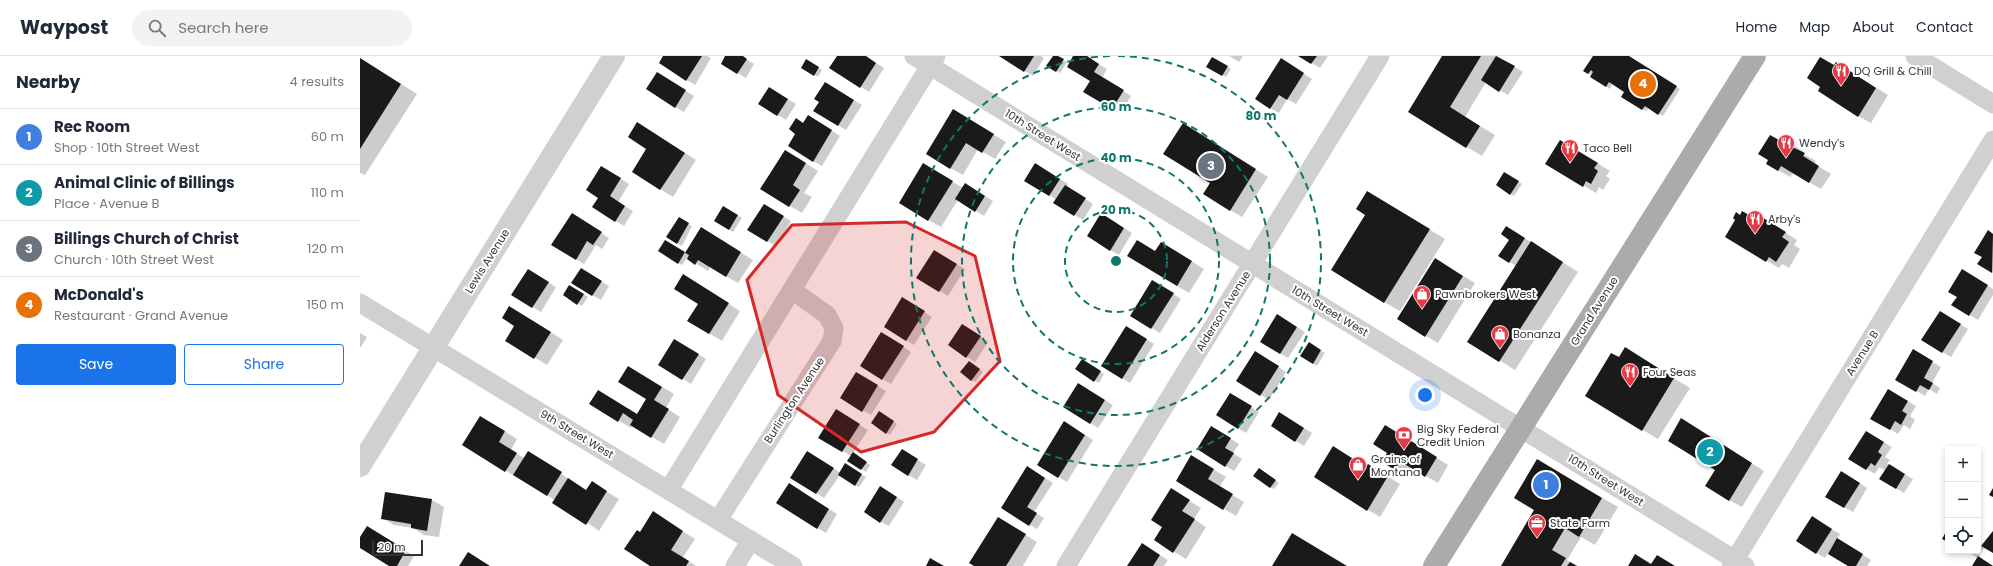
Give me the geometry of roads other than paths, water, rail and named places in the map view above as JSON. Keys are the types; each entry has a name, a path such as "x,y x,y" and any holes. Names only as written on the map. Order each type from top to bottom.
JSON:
{"main road":[{"name":"Grand Avenue","path":"1434,566 1755,56"}],"street":[{"name":"Lewis Avenue","path":"360,466 614,56"},
{"name":"10th Street West","path":"914,56 933,61 1252,264 1521,428 1737,564"},
{"name":"Alderson Avenue","path":"1066,566 1380,56"},
{"path":"1915,56 1993,104"},
{"path":"669,490 933,61"},
{"name":"Avenue B","path":"1737,564 1993,140"},
{"name":"Burlington Avenue","path":"718,520 832,341 834,328 827,315 792,290"},
{"name":"9th Street West","path":"360,303 793,566"},
{"path":"735,566 751,540"}],"place":[{"name":"McDonald's","path":"1643,84"},
{"name":"DQ Grill & Chill","path":"1841,86"},
{"name":"Wendy's","path":"1786,158"},
{"name":"Taco Bell","path":"1570,163"},
{"name":"Billings Church of Christ","path":"1211,166"},
{"name":"Arby's","path":"1755,234"},
{"name":"Pawnbrokers West","path":"1422,309"},
{"name":"Bonanza","path":"1500,349"},
{"name":"Four Seas","path":"1630,387"},
{"name":"Big Sky Federal Credit Union","path":"1404,450"},
{"name":"Animal Clinic of Billings","path":"1710,452"},
{"name":"Grains of Montana","path":"1358,480"},
{"name":"Rec Room","path":"1546,485"},
{"name":"State Farm","path":"1537,538"}]}
